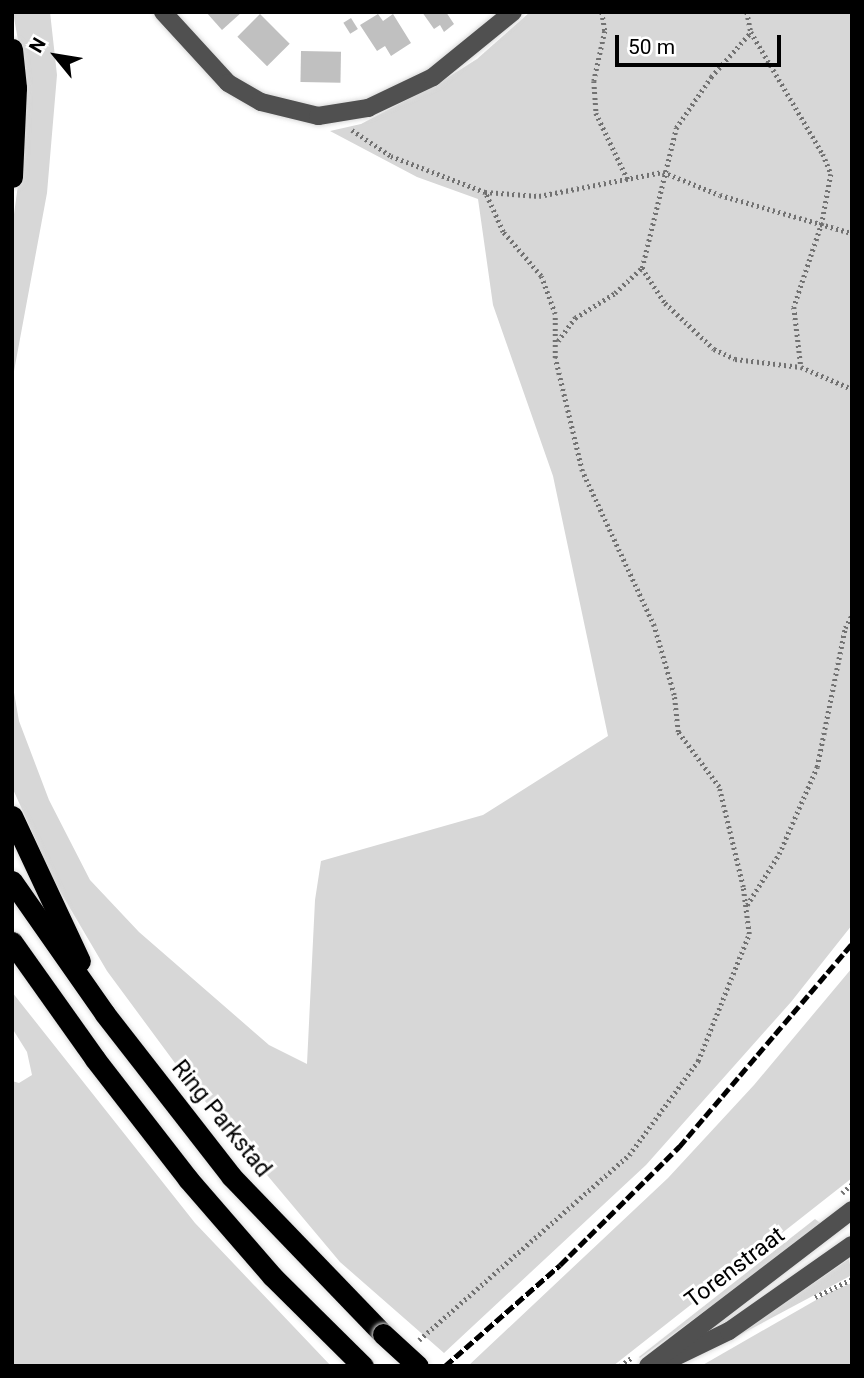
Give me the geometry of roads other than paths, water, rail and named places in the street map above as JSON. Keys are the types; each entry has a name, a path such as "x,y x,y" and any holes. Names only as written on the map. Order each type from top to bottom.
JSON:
{"highway":[{"path":"12,49 16,122 12,177"},
{"path":"12,816 105,1014"},
{"name":"Ring Parkstad","path":"12,881 105,1014 231,1176 372,1324 418,1366"},
{"path":"12,942 95,1059 188,1180 272,1276 363,1366"}],"street":[{"path":"163,12 213,68 244,93 298,114 344,113 393,98 433,77 513,12"},
{"name":"Torenstraat","path":"648,1366 852,1210"},
{"name":"Torenstraat","path":"657,1366 729,1331 852,1245"}],"railway":[{"path":"445,1366 560,1265 679,1147 852,944"}]}
